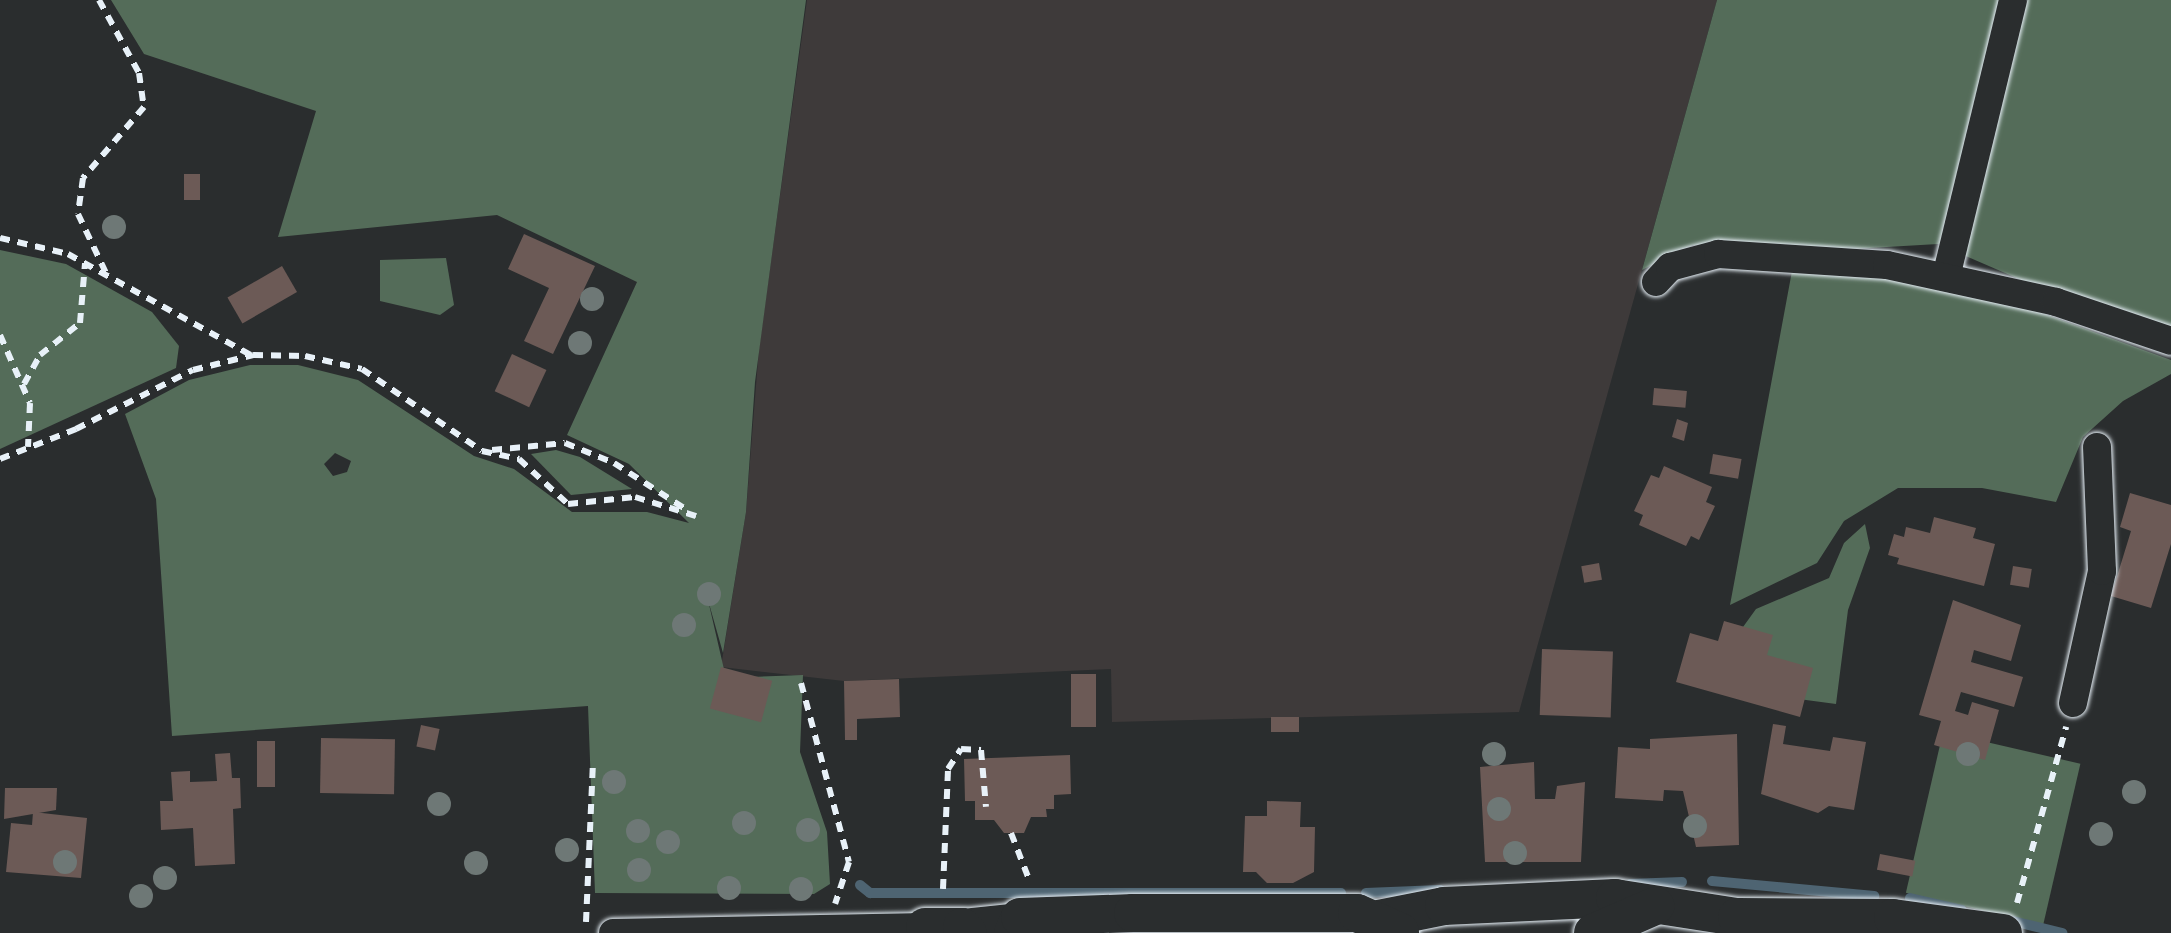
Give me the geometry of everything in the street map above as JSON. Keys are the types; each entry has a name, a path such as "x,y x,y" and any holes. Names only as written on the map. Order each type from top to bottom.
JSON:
{"street":[{"path":"1947,273 2014,0"},
{"path":"1656,282 1670,268 1718,254 1947,273 2171,341"},
{"path":"2074,703 2102,571 2097,447"},
{"path":"925,927 1021,913 1080,924 1357,913 1390,926 1487,904 1615,898 1738,925 1893,918 2008,924"},
{"path":"1593,933 1656,906"},
{"path":"612,933 925,927 962,927 968,933"}],"path":[{"path":"99,0 140,73 144,107 83,178 78,214 106,273"},
{"path":"0,238 84,262 252,355"},
{"path":"24,384 40,356 80,323 84,262"},
{"path":"0,335 30,403 28,448"},
{"path":"0,459 192,370 252,355 305,356 362,369 482,451 519,459 568,504 635,498 696,516 614,463 565,443 482,451"},
{"path":"800,683 849,862 826,929"},
{"path":"2008,924 2074,703"},
{"path":"943,889 948,769 961,749 981,750 986,808"},
{"path":"585,933 593,761"},
{"path":"1012,833 1021,913"}],"shaded area":[{"path":"807,0 1717,0 1519,712 1112,722 1111,669 844,681 721,667 746,512 759,348"}],"green space":[{"path":"111,0 806,0 755,382 746,512 723,653 708,600 726,678 803,675 800,752 827,832 830,884 814,894 595,893 588,706 172,736 156,499 125,414 189,380 250,365 298,365 358,380 474,456 514,469 572,512 647,512 689,523 629,464 567,435 637,282 497,215 278,237 316,111 144,54","holes":["335,453 351,461 347,472 333,476 324,464"]},
{"path":"1717,0 2171,0 2171,345 1938,244 1835,250 1693,245 1642,270"},
{"path":"0,250 66,264 152,312 179,346 176,368 0,449"},
{"path":"446,258 454,305 440,315 380,301 380,260"},
{"path":"1792,271 1948,279 2171,360 2171,374 2123,401 2083,437 2056,502 1982,488 1898,488 1844,521 1817,563 1730,605"},
{"path":"556,450 580,457 632,489 571,495 531,454"},
{"path":"1865,524 1870,548 1848,610 1836,704 1768,695 1743,627 1756,609 1829,578 1844,543"},
{"path":"1943,732 2080,764 2043,924 1906,893"}],"building":[{"path":"184,174 200,174 200,200 184,200"},
{"path":"524,234 595,266 553,354 524,341 549,288 508,269"},
{"path":"282,266 297,292 242,323 227,298"},
{"path":"512,354 546,370 529,407 495,391"},
{"path":"1654,388 1687,391 1685,408 1653,405"},
{"path":"1677,419 1688,423 1684,441 1672,437"},
{"path":"1713,454 1742,459 1738,479 1710,474"},
{"path":"1664,466 1712,487 1706,502 1715,506 1699,540 1691,536 1686,546 1639,525 1643,515 1634,511 1651,475 1659,478"},
{"path":"2130,493 2171,505 2171,544 2151,608 2111,596 2131,531 2120,527"},
{"path":"1934,517 1976,528 1973,538 1995,544 1984,586 1897,564 1899,558 1888,555 1894,534 1904,537 1906,527 1930,533"},
{"path":"1599,563 1602,580 1584,583 1581,566"},
{"path":"2013,566 2032,569 2029,588 2010,585"},
{"path":"1953,600 2021,625 2011,661 1974,650 1971,662 2023,677 2014,707 1961,692 1955,711 1968,715 1972,702 1999,710 1985,760 1934,745 1941,721 1919,715"},
{"path":"1724,621 1773,635 1767,655 1813,668 1800,717 1676,682 1690,633 1718,641"},
{"path":"1542,649 1613,651 1611,717 1540,715"},
{"path":"721,667 772,681 761,722 710,709"},
{"path":"1071,674 1096,674 1096,727 1071,727"},
{"path":"899,679 900,717 857,719 857,740 845,740 844,681"},
{"path":"1271,717 1299,717 1299,732 1271,732"},
{"path":"1773,724 1786,726 1783,744 1830,751 1833,737 1866,742 1854,810 1829,806 1818,813 1761,794"},
{"path":"421,725 440,729 435,750 416,747"},
{"path":"1737,734 1739,845 1696,847 1683,791 1664,790 1663,801 1615,798 1618,747 1650,749 1650,739"},
{"path":"321,738 395,739 394,794 320,793"},
{"path":"257,741 275,741 275,787 257,787"},
{"path":"230,753 232,778 240,778 241,808 233,809 235,864 195,866 193,828 161,830 160,801 173,801 171,772 190,771 190,782 217,781 215,754"},
{"path":"1070,755 1071,794 1054,795 1054,809 1046,809 1047,817 1031,817 1024,833 1004,833 994,820 975,820 975,801 965,801 964,759"},
{"path":"1534,762 1535,799 1555,799 1557,786 1585,782 1581,862 1485,862 1480,767"},
{"path":"5,788 57,788 56,810 4,819"},
{"path":"1267,801 1301,802 1300,827 1315,827 1314,872 1293,883 1267,883 1256,872 1243,872 1245,816 1267,816"},
{"path":"33,812 87,818 81,878 6,872 11,823 32,825"},
{"path":"1880,854 1915,861 1912,877 1877,870"}],"waterway":[{"path":"1712,881 1874,896"},
{"path":"1630,884 1682,882"},
{"path":"860,885 870,893 1341,893"},
{"path":"1366,893 1440,890"},
{"path":"1910,898 1962,910"},
{"path":"2008,920 2062,933"}]}
